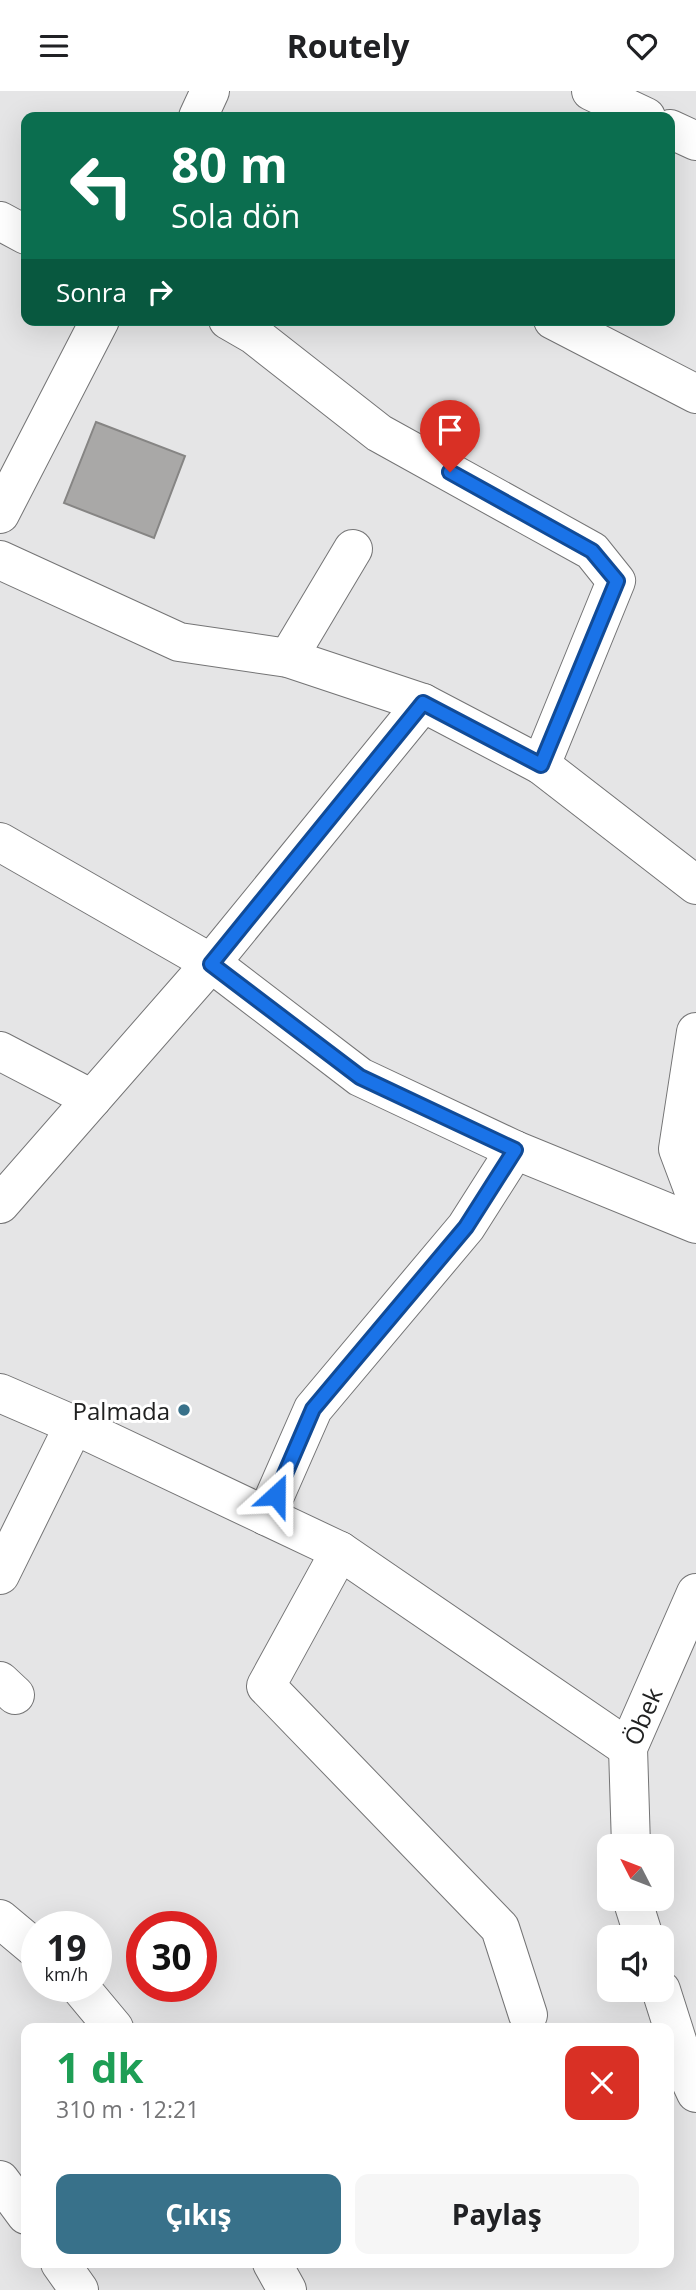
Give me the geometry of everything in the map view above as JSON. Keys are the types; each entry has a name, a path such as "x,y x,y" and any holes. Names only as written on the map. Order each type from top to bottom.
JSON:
{"street":[{"path":"200,112 210,91"},
{"path":"591,91 635,112"},
{"path":"675,131 696,141"},
{"path":"0,221 21,232"},
{"path":"0,514 97,326"},
{"path":"238,326 254,335 379,433 592,551 617,581 541,765"},
{"path":"565,326 696,394"},
{"path":"288,658 353,549"},
{"path":"0,560 179,642 288,658 423,703 541,765 696,885"},
{"path":"0,1204 211,964 423,703"},
{"path":"0,842 211,964 360,1077 515,1150 696,1224"},
{"path":"696,1032 678,1149 696,1197"},
{"path":"0,1051 92,1099"},
{"path":"267,1516 313,1409 466,1227 515,1150"},
{"path":"0,1393 74,1425 340,1551 628,1748"},
{"path":"0,1575 74,1425"},
{"path":"340,1551 266,1686 500,1929 528,2015"},
{"name":"Öbek","path":"631,1834 628,1748 696,1593"},
{"path":"0,1919 21,1937"},
{"path":"675,1999 696,2093"},
{"path":"92,2002 110,2023"},
{"path":"0,2180 21,2208"},
{"path":"64,2268 79,2290"},
{"path":"275,2268 287,2290"}],"building":[{"path":"96,422 185,456 154,538 64,503"}],"place":[{"name":"Palmada","path":"184,1410"}],"route":[{"path":"276,1495 313,1409 466,1227 515,1150 360,1077 211,964 423,703 541,765 617,581 592,551 450,472"}]}
